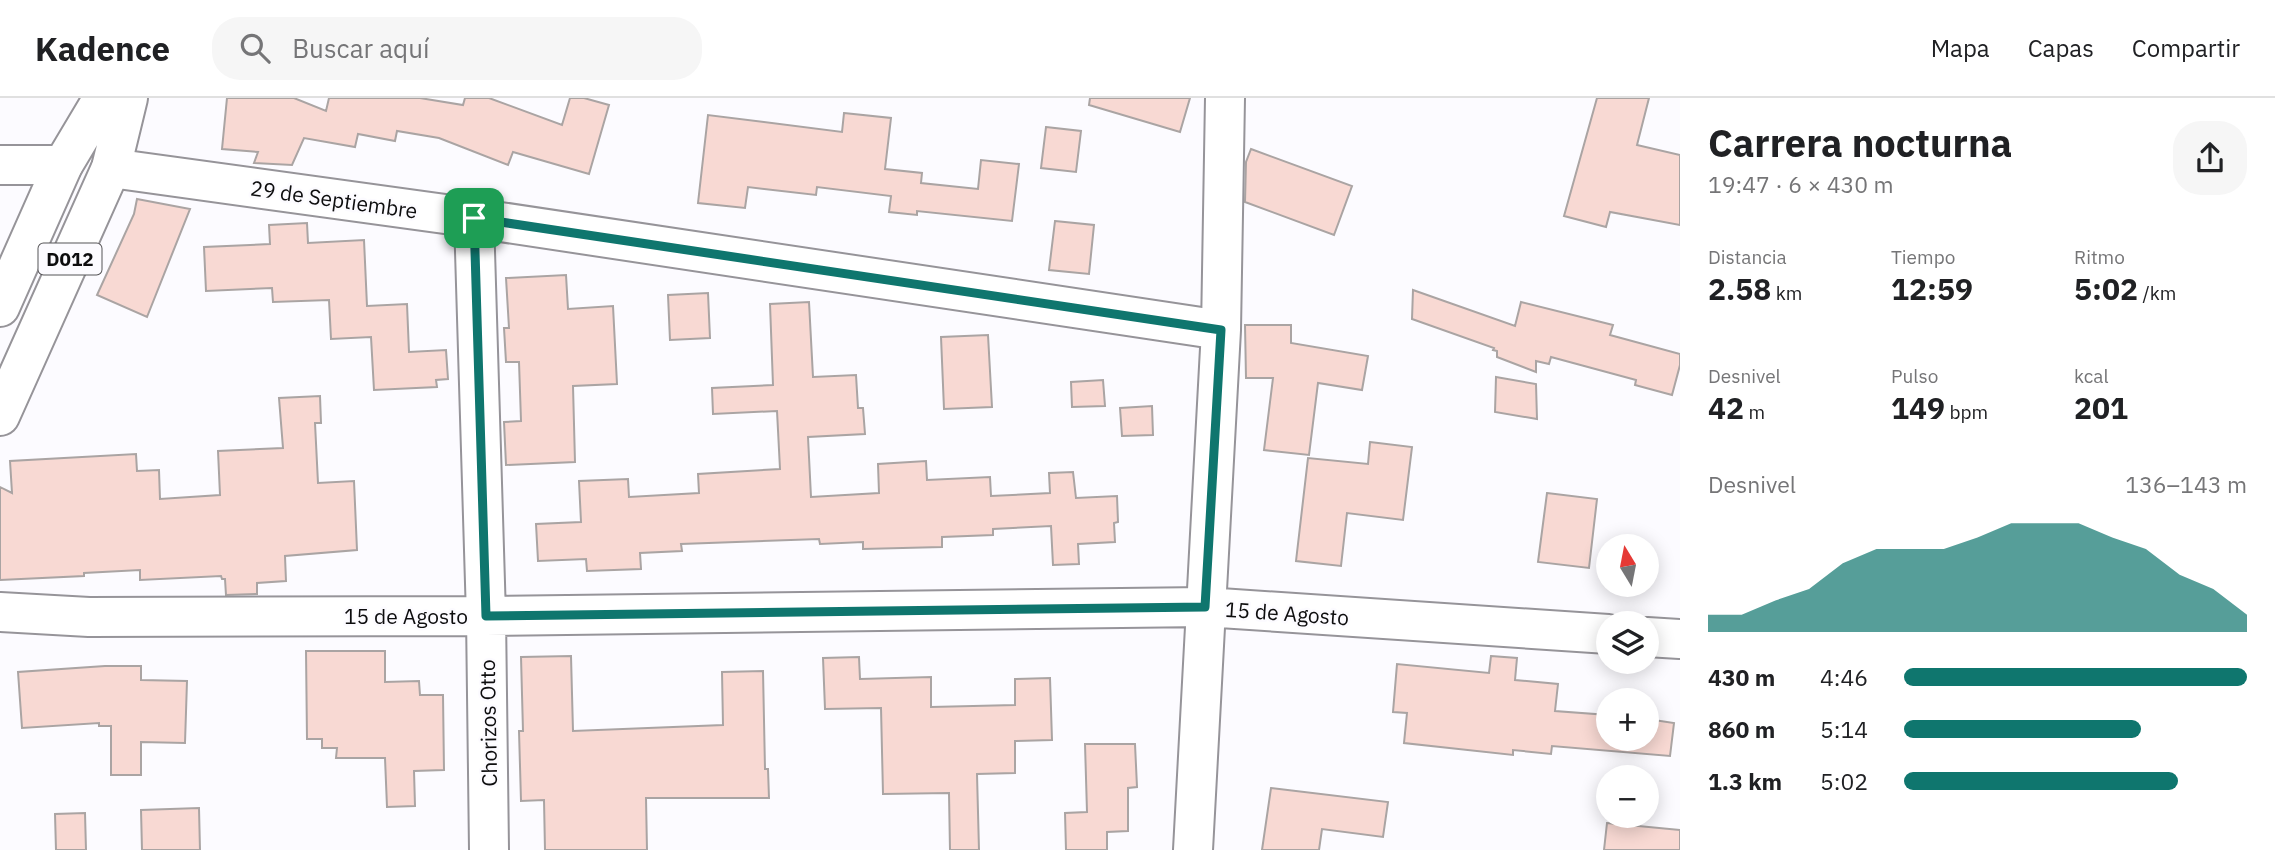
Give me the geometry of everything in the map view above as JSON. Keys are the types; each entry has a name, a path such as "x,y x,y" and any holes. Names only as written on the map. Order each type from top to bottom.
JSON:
{"street":[{"name":"D012","path":"0,307 63,165 103,98"},
{"name":"D012","path":"0,416 111,168 128,98"},
{"path":"1194,850 1221,330 1225,98"},
{"path":"0,165 63,165"},
{"name":"29 de Septiembre","path":"111,168 474,218 1221,330"},
{"name":"Chorizos Otto","path":"474,218 486,616 489,850"},
{"name":"15 de Agosto","path":"0,612 89,617 486,616 1205,607 1596,633"},
{"path":"1659,638 1680,639"}],"building":[{"path":"227,98 294,98 326,111 329,98 420,98 463,105 465,98 489,98 562,125 570,98 584,98 609,105 589,174 513,152 508,165 439,138 397,131 395,141 358,134 355,147 304,138 292,165 254,163 258,152 222,149"},
{"path":"1090,98 1190,98 1180,132 1089,105"},
{"path":"1597,98 1649,98 1637,145 1680,155 1680,225 1610,212 1606,227 1564,216"},
{"path":"844,113 891,118 885,169 922,173 921,183 978,189 981,160 1019,164 1012,221 917,211 917,215 889,212 891,196 817,187 816,195 748,187 745,208 698,203 708,115 842,132"},
{"path":"1046,127 1081,131 1076,172 1041,168"},
{"path":"1251,149 1352,186 1334,235 1245,202 1246,162"},
{"path":"137,199 190,209 147,317 97,295 134,214"},
{"path":"1055,221 1094,225 1089,274 1049,270"},
{"path":"307,223 308,243 364,240 367,306 407,304 409,352 446,350 448,379 436,380 437,387 374,390 371,337 331,339 329,300 273,302 272,288 206,291 204,247 270,244 269,225"},
{"path":"566,275 568,309 613,306 617,384 573,386 575,462 506,465 504,422 521,421 519,362 506,362 504,328 509,328 506,278"},
{"path":"1413,290 1515,326 1521,302 1613,325 1610,335 1680,354 1680,365 1672,395 1635,385 1636,380 1551,357 1549,364 1536,361 1536,372 1497,357 1494,348 1412,319"},
{"path":"708,293 710,338 670,340 668,295"},
{"path":"809,302 813,377 856,375 858,408 863,408 865,434 808,437 811,497 879,493 878,464 926,461 927,480 990,477 991,496 1050,493 1049,473 1073,472 1076,498 1117,496 1118,522 1114,523 1115,542 1078,544 1079,564 1053,565 1051,526 993,529 993,535 942,537 942,547 863,549 863,542 820,544 819,539 681,544 682,551 640,553 641,569 587,571 586,559 538,561 536,524 581,522 579,481 628,479 629,497 699,493 698,474 780,469 777,411 713,414 712,388 773,385 770,304"},
{"path":"1245,325 1291,325 1291,343 1368,356 1362,390 1318,383 1309,455 1264,450 1273,378 1246,378"},
{"path":"988,335 992,407 944,409 941,337"},
{"path":"1496,377 1536,384 1537,419 1495,412"},
{"path":"1103,380 1105,406 1072,407 1071,382"},
{"path":"320,396 321,423 315,423 318,483 354,481 357,550 285,556 286,581 257,583 257,594 226,595 225,579 221,576 140,580 140,570 0,580 0,487 12,493 10,461 136,454 137,471 159,470 160,499 220,495 218,451 283,448 279,398"},
{"path":"1152,406 1153,435 1122,436 1120,408"},
{"path":"1370,442 1412,447 1403,520 1347,513 1341,566 1296,561 1308,458 1368,464"},
{"path":"1547,493 1597,499 1589,568 1538,562"},
{"path":"306,651 385,651 385,682 419,681 420,695 443,695 444,770 414,771 415,806 387,807 385,758 336,758 337,748 322,748 322,739 307,739"},
{"path":"571,656 573,731 723,725 722,672 763,671 765,769 768,769 769,798 646,798 647,850 545,850 544,800 521,801 521,657"},
{"path":"1491,656 1517,658 1515,680 1558,684 1555,711 1596,714 1596,750 1552,746 1551,754 1513,750 1513,755 1404,743 1407,713 1393,712 1397,664 1489,673"},
{"path":"859,657 860,679 931,677 931,707 1015,705 1015,679 1050,678 1052,740 1015,741 1015,773 977,774 979,850 950,850 949,793 883,794 881,708 825,709 823,658"},
{"path":"141,666 141,680 187,681 185,743 141,742 141,775 111,775 111,726 99,726 99,723 22,728 18,672"},
{"path":"1659,721 1674,723 1670,756 1611,751 1659,751"},
{"path":"1085,744 1135,744 1137,787 1128,788 1128,831 1107,832 1107,850 1066,850 1065,813 1087,812"},
{"path":"1271,788 1388,802 1383,837 1322,829 1319,850 1262,850"},
{"path":"199,808 200,850 142,850 141,810"},
{"path":"85,813 86,850 56,850 55,814"},
{"path":"1606,828 1680,830 1680,850 1604,850"}],"route":[{"path":"474,218 1221,330 1205,607 486,616 474,218"}]}
